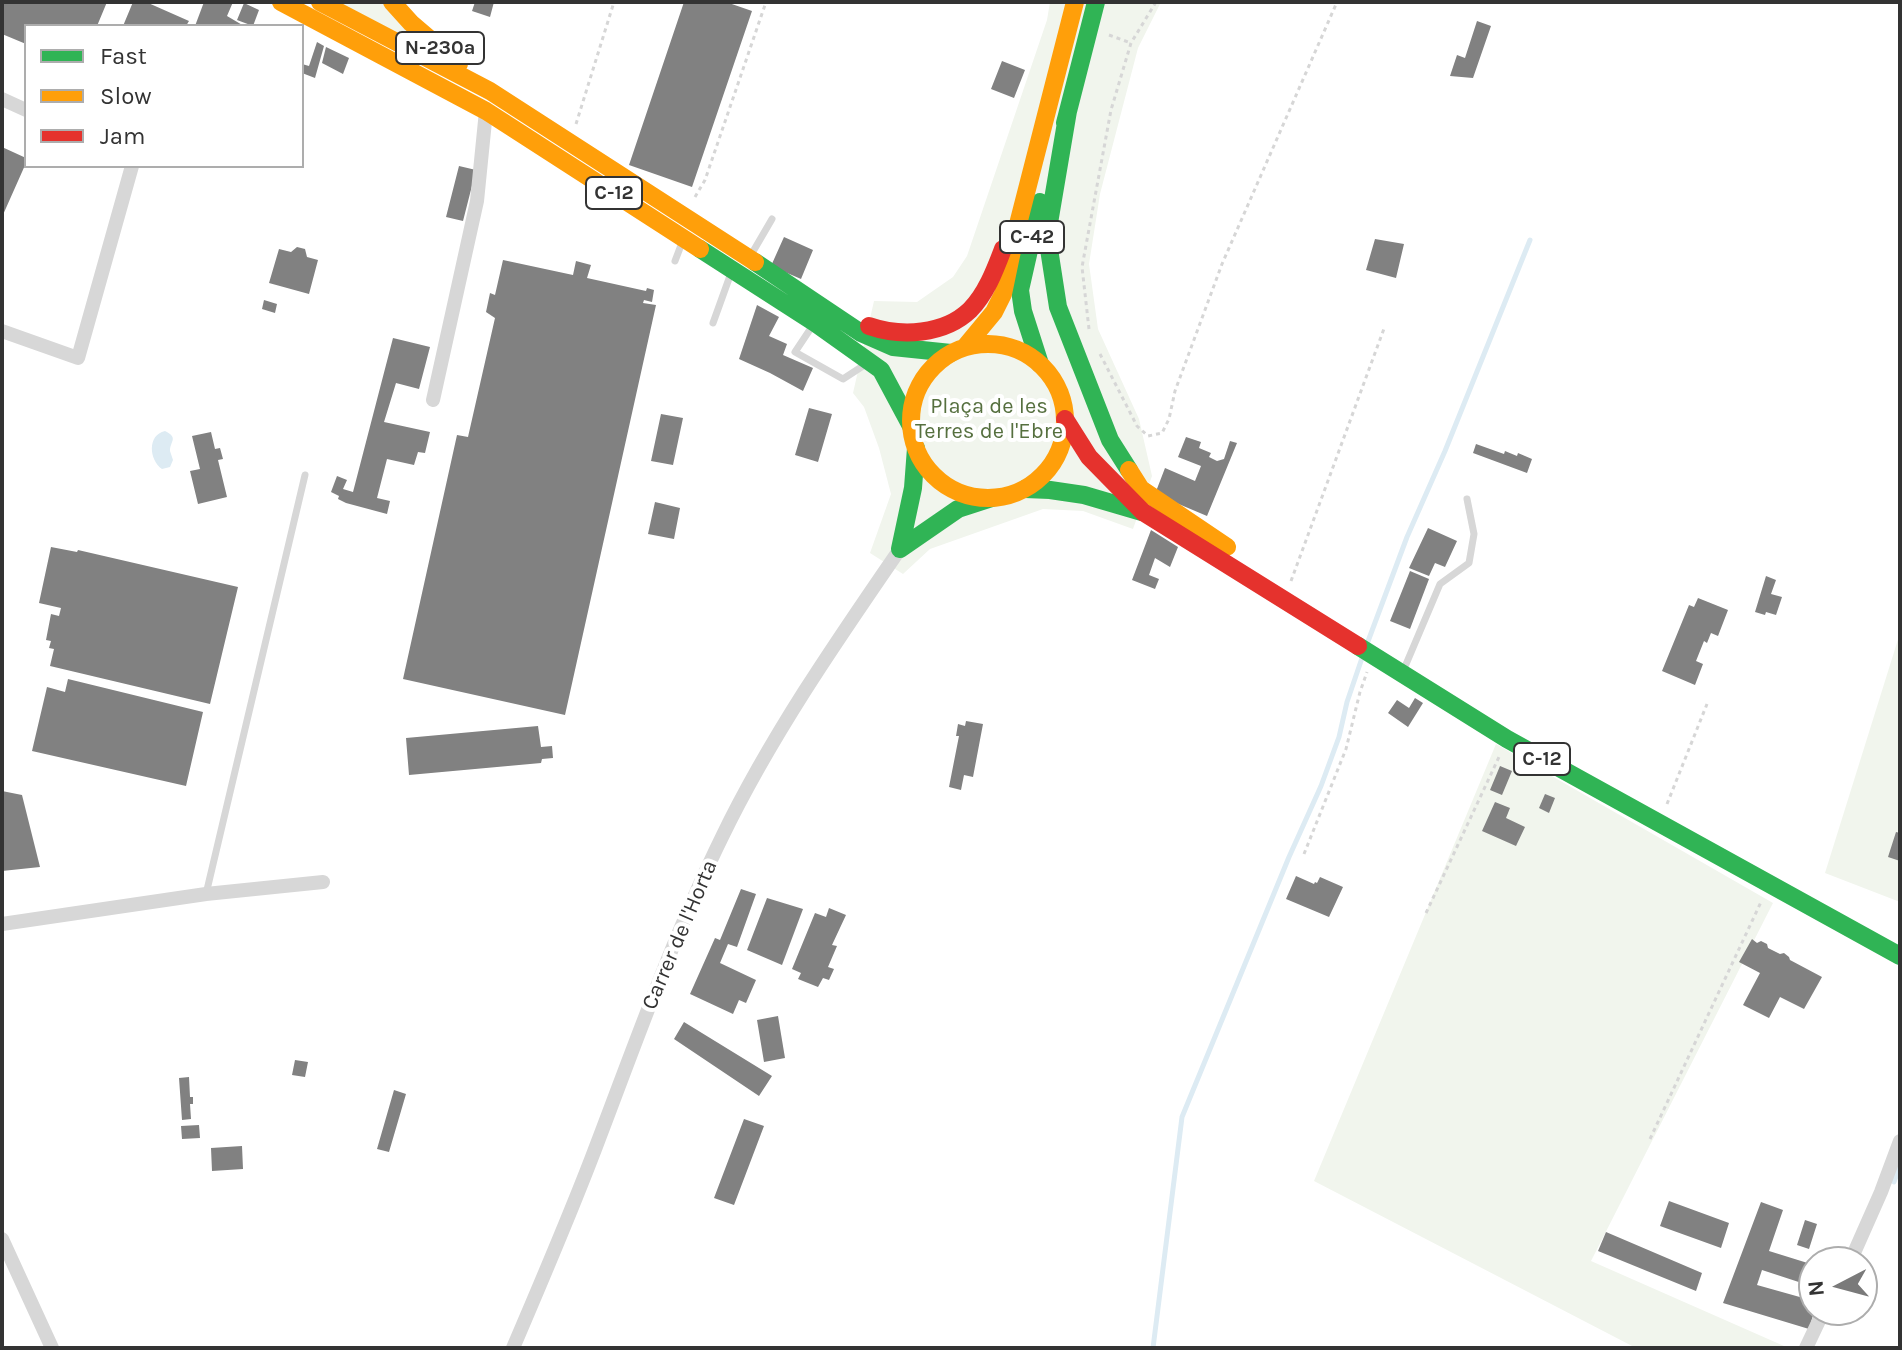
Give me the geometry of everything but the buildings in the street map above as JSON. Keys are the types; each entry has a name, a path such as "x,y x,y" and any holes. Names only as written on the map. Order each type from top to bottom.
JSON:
{"main road":[{"name":"C-12","path":"281,2 486,111 870,361 881,370 911,426 916,448 926,467 941,482 960,493 981,498 1009,495 1039,479 1055,460 1065,419 1058,389 1040,364 1017,349 991,344 958,350 903,349 881,343 861,333 490,91 320,2"},
{"name":"N-230a","path":"392,2 411,23 490,91"},
{"name":"C-42","path":"958,350 994,312 1003,294 1075,2"},
{"name":"C-42","path":"1040,364 1023,311 1020,290 1040,201 1068,111 1096,2"},
{"path":"1068,111 1049,223 1051,263 1058,307 1110,440 1141,489 1235,552 1264,587"},
{"path":"813,301 876,329 909,333 930,330 967,313 976,303 994,273 1003,249 1016,232"},
{"name":"C-12","path":"911,426 912,404 920,384 933,366 958,350"},
{"name":"C-12","path":"1065,419 1089,457 1143,512 1373,655 1411,682 1507,739 1542,764 1659,824 1900,956"},
{"path":"900,549 913,488 916,448"},
{"name":"C-12","path":"1025,489 1084,495 1143,512"},
{"path":"900,549 958,509 992,498"}],"street":[{"path":"2,99 24,109"},
{"path":"433,400 477,201 486,111"},
{"path":"2,331 78,358 131,168"},
{"name":"Carrer de l'Horta","path":"513,1348 562,1234 673,947 722,836 800,698 900,549"},
{"path":"2,924 206,894 323,882"},
{"path":"1857,1246 1900,1141"},
{"path":"2,1239 52,1348"},
{"path":"1806,1348 1816,1326"}],"lane":[{"path":"749,258 772,219"},
{"path":"675,261 683,238"},
{"path":"713,323 732,270"},
{"path":"815,323 795,352 843,379 870,361"},
{"path":"206,894 305,475"},
{"path":"1411,682 1440,584 1469,563 1474,534 1467,499"}],"path":[{"path":"570,143 614,2"},
{"path":"684,215 705,180 766,2"},
{"path":"1092,337 1086,314 1083,253 1111,110 1131,43 1156,2"},
{"path":"1095,345 1137,426 1148,436 1162,433 1222,264 1337,2"},
{"path":"1090,28 1131,43"},
{"path":"1284,599 1385,326"},
{"path":"1304,854 1346,749 1373,655"},
{"path":"1659,824 1707,704"},
{"path":"1426,913 1507,739"},
{"path":"1650,1139 1769,884"}],"green space":[{"path":"339,2 385,2 439,56"},
{"name":"Plaça de les Terres de l'Ebre","path":"1050,2 1161,2 1138,48 1100,194 1089,264 1098,329 1139,419 1152,476 1133,529 1083,511 1043,509 930,549 903,574 870,553 891,494 864,407 853,393 874,301 917,302 953,277 967,256 1047,20"},
{"path":"1900,633 1900,902 1825,873"},
{"path":"1496,744 1773,903 1591,1261 1783,1348 1636,1348 1314,1181"}],"shaded area":[{"path":"165,431 173,438 170,451 173,460 170,467 162,469 154,460 152,448 155,437"}],"waterway":[{"path":"1367,644 1407,537 1530,240"},
{"path":"1153,1348 1182,1117 1321,786 1362,658"},
{"path":"1894,1182 1900,1165"}],"traffic: fast":[{"path":"1065,123 1096,2"},
{"path":"1068,111 1049,223 1049,249 1058,307 1110,440 1129,470"},
{"path":"1040,202 1020,290 1023,311 1040,364"},
{"path":"700,249 881,370 911,426"},
{"path":"755,262 861,333 893,347 951,353"},
{"path":"900,549 913,488 916,448"},
{"path":"1025,489 1084,495 1142,512"},
{"path":"900,549 958,509 992,498"},
{"path":"1358,646 1507,739 1900,956"}],"traffic: slow":[{"path":"281,2 486,111 700,249"},
{"path":"320,2 490,91 755,262"},
{"path":"392,2 411,23 459,64"},
{"path":"965,347 994,312 1003,294 1075,2"},
{"path":"988,344 1018,350 1043,366 1059,391 1065,421 1059,451 1043,476 1018,492 988,498 958,492 933,476 917,451 911,421 917,391 933,366 958,350 988,344"},
{"path":"1129,470 1141,489 1227,547"}],"traffic: jam":[{"path":"869,326 895,332 922,332 948,325 970,310 981,297 1003,249"},
{"path":"1065,419 1089,457 1143,512 1358,646"}]}
